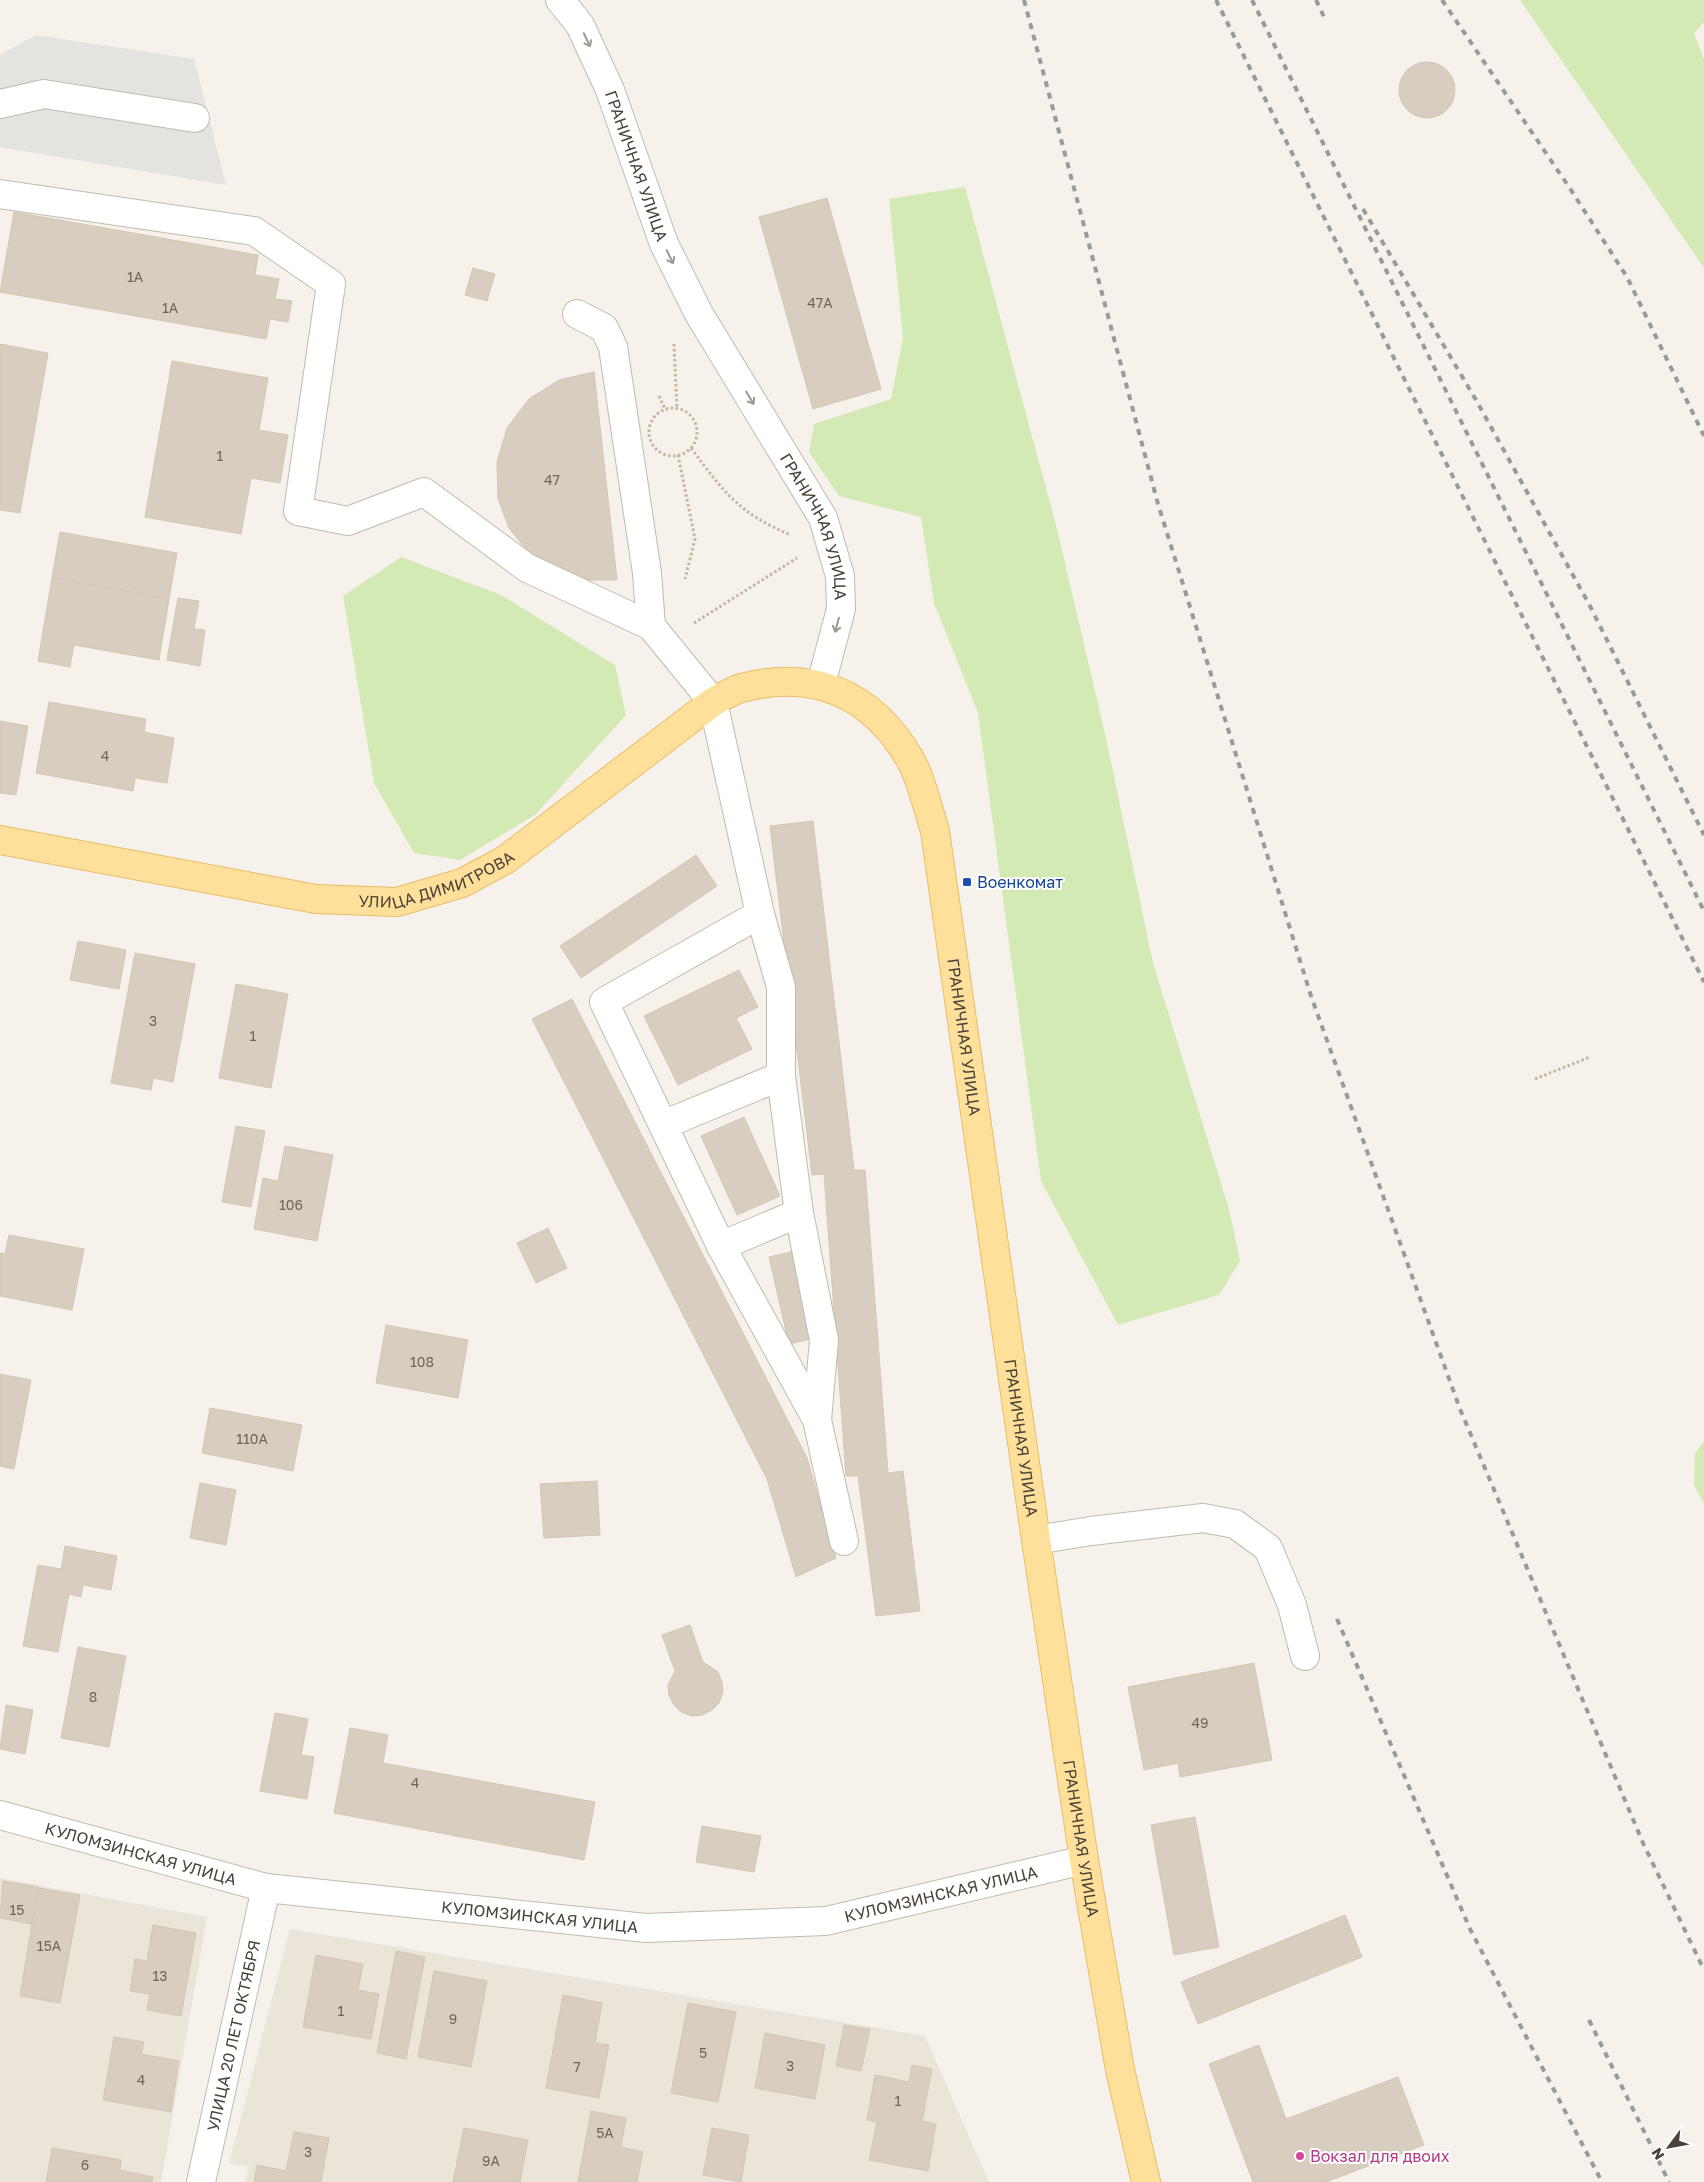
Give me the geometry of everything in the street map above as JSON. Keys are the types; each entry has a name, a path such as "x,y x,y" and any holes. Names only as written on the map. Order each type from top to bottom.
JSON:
{"main road":[{"name":"УЛИЦА ДИМИТРОВА","path":"0,840 316,898 397,902 462,882 506,860 713,702 740,688 779,682 821,684"},
{"name":"ГРАНИЧНАЯ УЛИЦА","path":"821,684 854,698 884,724 910,760 935,831 1036,1540 1084,1860 1120,2070 1146,2182"}],"street":[{"name":"ГРАНИЧНАЯ УЛИЦА","path":"560,0 580,25 610,90 664,244 699,314 823,518 823,542 840,576 841,609 821,684"},
{"path":"0,104 44,94 195,118"},
{"path":"0,194 254,231 331,284 298,511 348,521 424,492 526,568 659,635 713,702 760,914 781,987 780,1076 799,1213 824,1340 817,1420"},
{"path":"577,314 604,328 613,347 647,573 659,635"},
{"path":"760,914 604,1002 721,1246 817,1420 844,1541"},
{"path":"663,1125 780,1076"},
{"path":"721,1246 799,1213"},
{"path":"1036,1540 1091,1531 1203,1518 1235,1524 1268,1548 1292,1605 1305,1656"},
{"name":"КУЛОМЗИНСКАЯ УЛИЦА","path":"0,1814 266,1888 646,1928 826,1921 1084,1860"},
{"name":"УЛИЦА 20 ЛЕТ ОКТЯБРЯ","path":"201,2182 266,1888"}],"path":[{"path":"674,342 677,409"},
{"path":"665,409 677,409 688,413 696,426 697,434 690,448 678,455 663,453 657,449 650,435 650,427 658,414 665,409"},
{"path":"690,448 717,482 745,512 764,524 823,542"},
{"path":"678,455 695,539 684,585"},
{"path":"659,635 700,619 823,542"},
{"path":"1535,1079 1590,1057"}],"shaded area":[{"path":"36,35 194,59 226,185 0,147 0,55"},
{"path":"0,1878 207,1917 161,2182 0,2182"},
{"path":"290,1929 925,2036 989,2182 245,2182 249,2166 229,2164"}],"green space":[{"path":"1520,0 1704,0 1704,22 1694,33 1704,59 1704,268"},
{"path":"965,187 1057,529 1106,738 1153,963 1229,1209 1240,1261 1219,1295 1118,1325 1041,1181 978,713 934,603 921,517 839,496 809,452 814,424 891,399 903,338 889,199"},
{"path":"401,557 501,595 615,665 626,715 535,815 460,860 414,853 374,783 343,596"},
{"path":"1704,1442 1704,1504 1694,1485 1695,1453"}],"building":[{"path":"1421,62 1433,62 1443,66 1451,74 1455,90 1451,106 1443,114 1433,118 1421,118 1411,114 1403,106 1399,96 1399,84 1403,74 1411,66"},
{"path":"827,198 881,389 813,409 759,217"},
{"path":"14,212 258,255 255,275 279,279 275,299 292,301 288,322 270,319 266,339 0,292"},
{"path":"473,268 495,274 487,301 465,295"},
{"path":"0,344 48,353 20,513 0,510"},
{"path":"172,361 268,378 259,430 288,435 280,483 251,478 241,534 145,517"},
{"path":"594,372 617,580 585,580 555,571 529,553 509,528 498,499 497,462 507,428 529,399 559,380"},
{"path":"60,532 177,553 169,599 52,578"},
{"path":"52,578 169,599 159,660 74,645 70,667 38,661"},
{"path":"178,598 199,601 194,629 205,630 200,666 167,660"},
{"path":"49,702 146,719 144,732 174,738 167,783 135,778 133,791 36,773"},
{"path":"0,721 28,726 16,795 0,793"},
{"path":"813,821 854,1170 865,1170 888,1473 903,1471 920,1611 876,1616 858,1476 846,1476 824,1174 812,1175 770,826"},
{"path":"696,855 717,886 581,978 560,946"},
{"path":"78,941 126,950 119,989 70,980"},
{"path":"135,953 195,964 173,1082 153,1078 151,1090 111,1083"},
{"path":"739,970 758,1007 736,1018 752,1049 678,1085 644,1016"},
{"path":"236,984 288,994 271,1088 219,1078"},
{"path":"572,999 807,1458 836,1558 796,1577 767,1479 532,1019"},
{"path":"744,1117 780,1196 737,1215 701,1136"},
{"path":"236,1126 265,1131 251,1207 222,1202"},
{"path":"285,1146 333,1155 317,1241 254,1229 263,1178 278,1181"},
{"path":"548,1228 567,1268 536,1283 517,1243"},
{"path":"9,1235 84,1249 72,1310 0,1296 0,1253 5,1254"},
{"path":"795,1251 815,1338 789,1344 769,1257"},
{"path":"386,1325 468,1340 458,1398 376,1383"},
{"path":"0,1374 31,1380 14,1469 0,1466"},
{"path":"210,1408 302,1425 293,1471 202,1453"},
{"path":"597,1481 600,1535 544,1538 540,1484"},
{"path":"200,1483 236,1490 226,1545 190,1538"},
{"path":"65,1546 117,1556 111,1590 83,1585 81,1597 69,1594 58,1652 23,1646 38,1565 61,1569"},
{"path":"690,1625 703,1662 718,1672 723,1692 719,1703 712,1710 702,1715 692,1716 681,1712 674,1705 669,1695 668,1685 675,1671 662,1635"},
{"path":"78,1647 126,1656 109,1747 61,1738"},
{"path":"1254,1663 1272,1760 1180,1777 1178,1763 1144,1770 1128,1687"},
{"path":"6,1705 33,1710 25,1754 0,1749"},
{"path":"275,1713 308,1719 301,1755 314,1757 307,1799 260,1791"},
{"path":"350,1728 388,1735 383,1763 595,1802 584,1860 334,1813"},
{"path":"1195,1817 1219,1947 1174,1955 1151,1825"},
{"path":"702,1826 761,1836 754,1872 696,1862"},
{"path":"3,1881 38,1887 32,1924 0,1918"},
{"path":"38,1888 80,1895 60,2003 20,1996"},
{"path":"1345,1915 1362,1957 1198,2024 1181,1982"},
{"path":"153,1925 196,1933 181,2016 147,2010 150,1994 130,1991 135,1959 147,1961"},
{"path":"396,1951 425,1957 406,2059 377,2053"},
{"path":"316,1955 363,1964 358,1990 379,1994 371,2039 303,2027"},
{"path":"434,1971 487,1981 471,2067 418,2057"},
{"path":"563,1995 602,2003 595,2043 609,2045 599,2098 546,2088"},
{"path":"688,2003 736,2012 718,2102 671,2093"},
{"path":"844,2025 870,2029 861,2071 836,2066"},
{"path":"765,2033 825,2045 815,2099 755,2088"},
{"path":"114,2037 144,2042 141,2054 179,2061 171,2112 103,2100"},
{"path":"1259,2045 1286,2119 1398,2077 1424,2145 1326,2182 1253,2182 1209,2064"},
{"path":"912,2065 932,2069 922,2121 936,2124 928,2171 869,2160 877,2122 867,2120 875,2075 909,2082"},
{"path":"591,2111 626,2118 621,2147 643,2152 637,2182 578,2182"},
{"path":"464,2128 528,2140 520,2182 453,2182"},
{"path":"712,2128 749,2135 741,2182 703,2175"},
{"path":"294,2132 329,2138 321,2182 254,2182 257,2165 286,2171"},
{"path":"52,2148 121,2160 120,2170 153,2177 152,2182 46,2182"}],"railway":[{"path":"1024,0 1158,504 1311,996 1460,1409 1643,1843 1704,1970"},
{"path":"1216,0 1704,982"},
{"path":"1252,0 1704,911"},
{"path":"1316,0 1326,21"},
{"path":"1442,0 1569,187 1627,277 1704,436"},
{"path":"1363,209 1476,400 1590,606 1704,835"},
{"path":"1337,1619 1470,1929 1602,2182"},
{"path":"1589,2020 1669,2182"}],"place":[{"name":"Военкомат","path":"967,882"},
{"name":"Вокзал для двоих","path":"1300,2156"}]}
